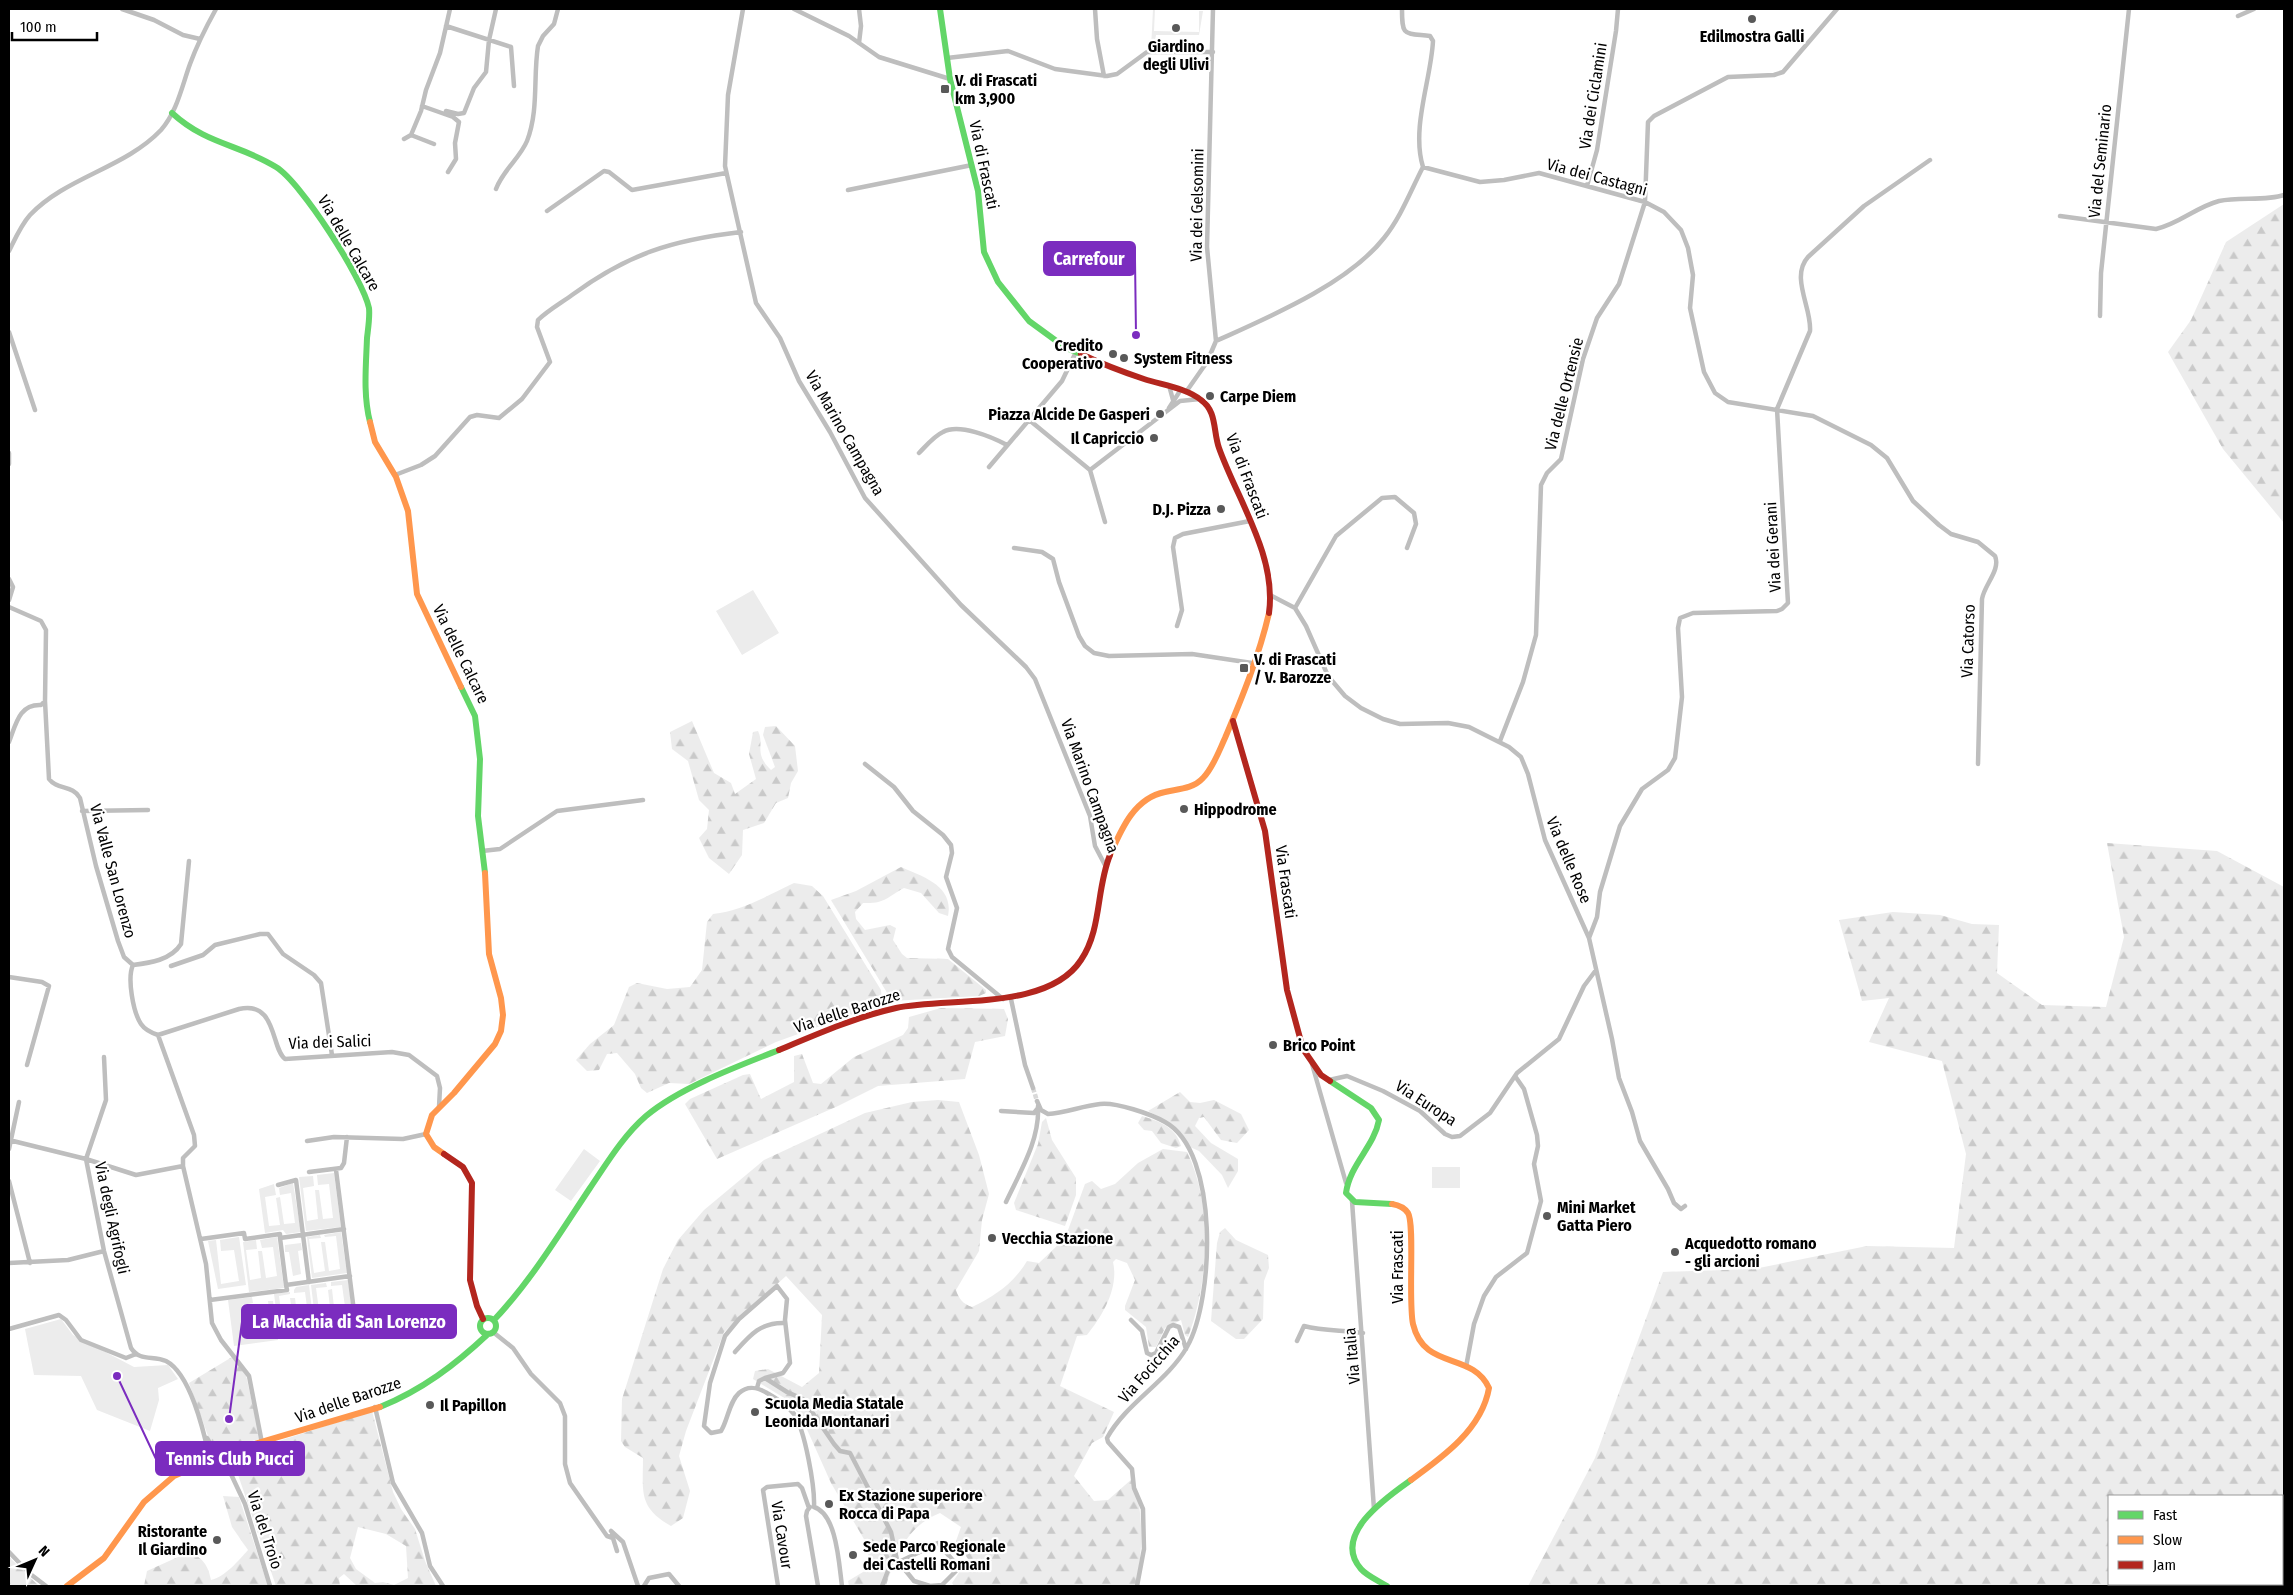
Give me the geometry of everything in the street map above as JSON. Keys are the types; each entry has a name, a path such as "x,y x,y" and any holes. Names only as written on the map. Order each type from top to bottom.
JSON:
{"main road":[{"name":"Via di Frascati","path":"940,9 950,79 972,165 979,199 984,249 991,271 1029,321 1052,340 1075,354 1170,389 1201,398 1213,412 1219,448 1250,521 1264,565 1270,595 1268,620 1233,720"},
{"name":"Via delle Calcare","path":"172,113 196,134 280,169 294,182 308,200 367,301 369,312 365,380 374,441 395,475 409,515 417,594 475,716 480,763 478,816 489,954 502,1001 503,1022 495,1044 452,1096 430,1118 426,1134"},
{"name":"Via delle Barozze","path":"67,1586 106,1555 137,1507 153,1490 176,1475 220,1455 375,1407 416,1390 472,1348 508,1306 614,1151 643,1118 663,1104 749,1060 879,1013 932,1002 1007,1000 1048,988 1072,971 1085,958 1093,937 1106,867 1135,808 1150,795 1190,785 1203,779 1233,720"},
{"name":"Via Frascati","path":"1233,720 1265,831 1287,990 1302,1047 1311,1064 1328,1080 1370,1108 1379,1120 1376,1132 1346,1183"},
{"path":"426,1134 434,1146 463,1166 471,1180 469,1271 474,1297 483,1319"},
{"path":"1346,1183 1346,1193 1352,1201"},
{"name":"Via Frascati","path":"1352,1201 1393,1204 1408,1214 1411,1221 1412,1316 1415,1334 1420,1344 1430,1353 1481,1374 1488,1389 1486,1400 1467,1431 1446,1454 1374,1509 1360,1522 1353,1533 1351,1554 1354,1563 1363,1573 1387,1586"},
{"path":"489,1317 491,1328 480,1324 483,1319 489,1317"}],"street":[{"path":"122,9 154,20 183,35 200,39"},
{"path":"9,251 24,223 37,209 61,192 149,141 163,127 172,113 200,39 216,9"},
{"path":"404,139 412,135 450,9"},
{"path":"446,110 460,115 466,110 474,88 486,72 489,40 496,9"},
{"path":"496,189 503,174 527,140 534,111 538,47 543,36 554,24 558,9"},
{"name":"Via Marino Campagna","path":"743,9 728,94 725,143 726,173 741,232 751,287 758,306 780,338 797,378 833,438 863,495 961,605 1026,667 1038,684 1090,816 1096,846 1106,867"},
{"path":"794,9 859,43 884,59 950,79"},
{"path":"859,9 861,26 859,43"},
{"path":"1096,9 1097,40 1104,76"},
{"name":"Via dei Gelsomini","path":"1187,394 1207,362 1216,341 1207,248 1214,9"},
{"path":"1216,341 1310,294 1368,255 1389,231 1423,167 1420,147 1422,109 1433,41 1430,36 1405,33 1402,26 1402,9"},
{"name":"Via dei Ciclamini","path":"1588,186 1597,150 1618,9"},
{"name":"Via delle Ortensie","path":"1500,741 1523,682 1536,635 1541,485 1547,473 1561,459 1587,347 1598,316 1618,286 1645,202 1647,127 1651,118 1728,77 1774,75 1783,72 1838,9"},
{"name":"Via del Seminario","path":"2100,316 2101,273 2129,9"},
{"path":"2238,16 2254,9"},
{"path":"446,26 509,46 513,49 514,86"},
{"path":"947,58 1008,50 1056,68 1113,76 1147,52 1213,52"},
{"path":"422,106 453,117 459,123 455,143 456,159 448,172"},
{"path":"412,135 434,144"},
{"name":"Via dei Gerani","path":"1589,938 1597,917 1600,892 1620,826 1642,789 1668,770 1674,760 1682,701 1678,639 1680,618 1693,613 1777,611 1788,603 1777,409 1779,400 1810,335 1810,320 1801,274 1803,262 1857,212 1930,160"},
{"path":"848,190 972,165"},
{"name":"Via dei Castagni","path":"1423,167 1480,182 1504,180 1539,173 1645,202 1668,216 1681,230 1687,242 1692,268 1690,310 1702,366 1711,387 1725,401 1777,409"},
{"path":"547,212 604,171 609,172 632,190 726,173"},
{"path":"2060,216 2156,229 2167,226 2219,201 2260,197 2275,198 2284,195"},
{"path":"395,475 432,458 470,417 476,415 497,418 518,403 549,364 549,357 537,327 538,320 583,287 627,261 660,246 689,239 741,232"},
{"path":"9,332 35,410"},
{"path":"989,467 1062,381 1075,354"},
{"path":"1170,389 1173,400"},
{"path":"1168,410 1173,400 1187,394"},
{"path":"1090,470 1132,439 1187,394"},
{"name":"Via Catorso","path":"1777,409 1816,417 1873,446 1889,460 1912,501 1938,525 1951,534 1978,542 1995,556 1996,568 1984,589 1982,604 1978,764"},
{"path":"1028,419 1090,470 1105,522"},
{"path":"919,453 939,435 948,430 981,434 1007,445"},
{"path":"9,453 9,464"},
{"path":"1270,595 1295,608 1336,536 1386,496 1398,499 1415,514 1415,526 1406,548"},
{"path":"1177,626 1182,610 1173,544 1175,538 1182,534 1250,521"},
{"path":"1014,548 1042,552 1053,559 1059,582 1079,636 1085,646 1094,653 1108,656 1192,654 1252,663"},
{"path":"9,579 13,587 9,600"},
{"path":"9,607 41,621 46,627 45,701 41,705 30,705 23,709 9,742"},
{"name":"Via delle Rose","path":"1295,608 1306,626 1328,676 1342,693 1360,708 1397,724 1459,724 1500,741 1516,751 1524,762 1544,840 1589,938 1612,1038 1619,1078 1630,1107 1640,1144 1668,1189 1675,1205 1681,1209 1685,1206"},
{"name":"Via Valle San Lorenzo","path":"45,701 49,779 54,785 77,792 80,798 121,951 124,957 133,965"},
{"path":"865,764 890,784 913,811 943,835 951,845 952,855 946,877 957,908 948,950 952,957 1007,1000 1024,1065 1033,1088"},
{"path":"482,851 500,848 546,816 560,810 643,800"},
{"path":"82,811 148,810"},
{"path":"190,861 181,944 175,952 156,962 133,965 129,979 138,1018 144,1028 158,1035 195,1137 194,1148 183,1158 183,1166 208,1274 214,1329 249,1376 262,1442"},
{"path":"171,966 203,955 215,945 260,934 268,934 283,954 314,975 321,983 332,1055"},
{"name":"Via Europa","path":"1328,1080 1346,1076 1389,1093 1420,1111 1444,1133 1456,1137 1471,1130 1487,1116 1515,1076 1562,1036 1584,986 1596,970"},
{"path":"9,977 42,982 49,986 28,1065"},
{"name":"Via dei Salici","path":"158,1035 250,1007 256,1010 271,1025 284,1058 395,1052 407,1054 437,1076 440,1088 439,1107"},
{"name":"Via degli Agrifogli","path":"104,1057 106,1100 86,1159 104,1251 130,1346 136,1354"},
{"path":"1311,1064 1346,1183"},
{"path":"1466,1367 1474,1324 1486,1292 1496,1277 1527,1252 1541,1198 1534,1164 1538,1148 1537,1135 1524,1089 1515,1076"},
{"path":"9,1149 19,1102"},
{"path":"1001,1111 1034,1113 1038,1104"},
{"path":"1006,1202 1033,1143 1038,1104"},
{"name":"Via Focicchia","path":"1038,1104 1042,1112 1048,1114 1098,1104 1122,1106 1168,1123 1186,1146 1199,1178 1206,1217 1208,1247 1199,1309 1193,1332 1186,1349 1107,1438 1108,1442 1132,1469 1134,1488 1143,1509 1144,1551 1137,1586"},
{"path":"307,1141 347,1137 403,1139 426,1134"},
{"path":"309,1172 336,1170 344,1163 347,1137"},
{"path":"10,1141 86,1159 136,1175 183,1166"},
{"path":"333,1334 349,1332 348,1326 355,1319 336,1170"},
{"path":"278,1185 296,1180 309,1282"},
{"path":"9,1181 30,1263"},
{"name":"Via Italia","path":"1352,1201 1374,1509"},
{"path":"280,1238 344,1229"},
{"path":"201,1239 244,1233 245,1239 280,1234 287,1290 210,1300"},
{"path":"9,1263 68,1260 104,1251"},
{"path":"286,1285 350,1276"},
{"path":"757,1388 759,1381 783,1373 789,1366 790,1353 785,1323 787,1299 781,1288 776,1286 729,1330 710,1383 704,1424 707,1430 714,1434 721,1431 735,1397 744,1390 757,1388 784,1404 797,1419 814,1486 812,1507 806,1516 818,1586"},
{"path":"9,1329 59,1316 66,1320 81,1340 126,1358 136,1354 161,1359 175,1368 194,1403 205,1435 210,1459"},
{"path":"1132,1320 1142,1331 1147,1353 1151,1356 1156,1353 1169,1327 1173,1325 1178,1325 1181,1330 1186,1349"},
{"path":"735,1352 750,1335 770,1322 785,1323"},
{"path":"1297,1341 1304,1326 1320,1330 1342,1330 1362,1333"},
{"path":"491,1328 513,1348 528,1371 560,1403 565,1416 565,1464 571,1486 607,1536 613,1538"},
{"path":"765,1378 787,1392 803,1398 838,1449 850,1453 893,1538 899,1562 916,1583 930,1586 942,1585 958,1569 938,1543 899,1562"},
{"path":"375,1407 393,1483 422,1534 431,1569 442,1586"},
{"name":"Via del Troio","path":"205,1435 220,1455 245,1504 270,1586"},
{"name":"Via Cavour","path":"778,1586 763,1490 767,1487 798,1484 812,1507"},
{"path":"812,1507 821,1510 831,1523 842,1586"},
{"path":"616,1551 612,1531 624,1542 638,1586"},
{"path":"9,1552 29,1573 46,1586"},
{"path":"882,1586 895,1552"},
{"path":"644,1586 649,1578 669,1574 678,1586"}],"green space":[{"path":"1153,9 1155,9 1154,31 1199,32 1199,11 1203,11 1199,35 1156,35 1155,40 1151,41"},
{"path":"2284,204 2284,523 2223,449 2168,352 2191,320 2226,242"},
{"path":"753,590 779,633 742,655 716,611"},
{"path":"692,721 714,773 731,783 735,794 756,779 749,754 753,732 758,731 762,759 771,770 775,767 763,735 765,727 776,726 795,746 798,771 791,783 788,798 776,803 764,823 743,830 742,855 729,874 709,858 699,838 707,829 709,810 699,800 688,761 672,749 670,732"},
{"path":"2107,843 2217,851 2284,887 2284,1586 1528,1586 1595,1458 1663,1272 1754,1269 1867,1246 1954,1248 1966,1154 1942,1061 1869,1042 1889,998 1862,1001 1839,920 1893,912 1940,915 1972,924 1999,925 1997,973 2042,1005 2106,1007 2124,937"},
{"path":"901,867 928,879 942,890 949,906 948,916 939,913 921,893 904,888 881,901 863,903 855,912 856,919 865,930 890,925 896,928 893,940 907,958 948,959 986,990 986,993 979,996 892,1001 831,900 856,891"},
{"path":"794,883 812,886 823,896 881,990 882,1002 876,1006 776,1042 689,1084 669,1083 647,1093 641,1088 635,1074 617,1053 607,1054 599,1070 587,1071 576,1060 590,1044 614,1025 629,987 637,983 667,989 690,987 702,970 707,922 713,914 734,910"},
{"path":"941,1008 1004,1009 1008,1019 1005,1036 975,1042 965,1079 878,1086 838,1106 717,1159 685,1104 690,1099 743,1075 750,1074 761,1099 794,1082 794,1056 802,1054 813,1083 821,1084 854,1057 903,1035 908,1028 909,1017"},
{"path":"1180,1092 1190,1102 1200,1103 1214,1100 1241,1114 1249,1130 1237,1143 1221,1140 1204,1117 1199,1118 1195,1126 1211,1143 1238,1159 1238,1171 1228,1188 1222,1175 1199,1151 1190,1147 1172,1124 1148,1111"},
{"path":"938,1100 959,1102 979,1155 989,1194 982,1220 979,1251 956,1290 962,1301 972,1307 1003,1288 1016,1276 1027,1261 1039,1263 1064,1241 1085,1184 1092,1181 1101,1189 1115,1184 1138,1163 1163,1149 1187,1152 1201,1196 1205,1244 1200,1292 1188,1337 1185,1335 1181,1320 1165,1328 1156,1347 1149,1347 1146,1327 1125,1310 1135,1280 1127,1263 1116,1259 1113,1262 1114,1282 1108,1301 1099,1319 1087,1335 1077,1336 1060,1386 1114,1412 1103,1437 1092,1443 1074,1476 1094,1501 1108,1500 1133,1478 1141,1519 1140,1559 1136,1586 954,1586 952,1583 968,1559 956,1541 961,1527 940,1513 919,1526 904,1543 894,1563 886,1586 849,1586 848,1581 868,1569 868,1546 831,1483 801,1416 786,1399 753,1379 755,1371 768,1369 802,1387 819,1373 822,1315 786,1276 724,1332 686,1431 679,1456 690,1491 683,1518 671,1526 653,1512 648,1505 643,1489 643,1458 625,1447 621,1441 622,1399 663,1269 678,1240 704,1210 764,1160 865,1113 912,1102"},
{"path":"1142,1116 1155,1120 1171,1129 1179,1139 1181,1146 1176,1148 1161,1143 1152,1131 1144,1130 1138,1123"},
{"path":"1046,1118 1052,1140 1076,1178 1076,1195 1065,1226 1016,1210 1014,1203 1038,1144 1042,1122"},
{"path":"584,1149 600,1161 571,1201 555,1190"},
{"path":"1432,1167 1460,1167 1460,1188 1432,1188"},
{"path":"334,1173 341,1227 306,1231 299,1177 313,1176 314,1186 303,1188 307,1221 318,1219 315,1190 319,1190 323,1219 333,1218 329,1184 318,1185 317,1175"},
{"path":"293,1183 301,1232 286,1234 283,1230 265,1233 259,1189 274,1184 276,1195 265,1197 269,1226 280,1225 276,1198 280,1197 284,1224 295,1223 291,1193 280,1195 279,1188"},
{"path":"1225,1228 1236,1240 1268,1255 1269,1268 1264,1281 1263,1319 1244,1339 1236,1339 1211,1321 1217,1243 1220,1232"},
{"path":"341,1232 347,1273 312,1278 307,1237 320,1235 321,1238 309,1239 314,1273 325,1271 321,1242 325,1242 329,1271 340,1269 336,1236 325,1237 324,1235"},
{"path":"239,1237 246,1285 218,1289 208,1241 216,1240 221,1284 239,1281 234,1250 221,1251 220,1240"},
{"path":"277,1237 284,1288 249,1292 243,1242 256,1240 257,1249 246,1250 250,1280 261,1278 258,1251 262,1251 266,1278 277,1276 273,1247 262,1248 260,1240"},
{"path":"301,1243 302,1250 298,1251 301,1274 293,1276 289,1252 285,1252 285,1245"},
{"path":"348,1280 353,1318 347,1324 347,1330 317,1334 311,1285 326,1283 327,1287 316,1288 320,1318 331,1316 328,1290 332,1289 335,1316 346,1314 342,1285 331,1286 331,1282"},
{"path":"309,1285 315,1335 280,1339 274,1294 290,1292 290,1294 279,1296 283,1325 294,1324 290,1298 295,1298 298,1323 309,1322 305,1292 294,1293 294,1290 296,1287"},
{"path":"252,1297 253,1303 242,1305 246,1334 257,1333 254,1307 258,1306 261,1332 272,1331 268,1301 273,1301 278,1340 234,1346 228,1300"},
{"path":"61,1319 73,1335 134,1367 168,1365 178,1379 158,1388 159,1400 150,1431 97,1410 81,1376 34,1375 25,1329"},
{"path":"232,1357 246,1375 260,1439 218,1450 208,1436 189,1383"},
{"path":"372,1411 393,1492 401,1509 415,1529 425,1561 436,1586 357,1586 344,1574 339,1578 340,1586 276,1586 235,1466 235,1455","holes":["358,1527 386,1534 406,1546 408,1578 394,1585 383,1582 375,1583 356,1569 350,1558"]},
{"path":"223,1496 239,1497 268,1586 144,1586 147,1571 189,1552 204,1563 211,1580 226,1572 248,1550 232,1527"},
{"path":"9,1557 39,1586 9,1586"}],"tunnel":[{"path":"1033,1088 1037,1101"}],"traffic: fast":[{"path":"940,9 950,79 978,191 984,252 998,282 1029,321 1066,348 1081,354"},
{"path":"172,113 198,132 249,153 276,167 300,191 330,232 355,276 369,308 366,401 370,422"},
{"path":"461,687 475,716 480,759 478,816 485,873"},
{"path":"494,1320 533,1273 623,1141 646,1116 692,1087 779,1050"},
{"path":"1330,1081 1371,1108 1379,1120 1372,1139 1352,1173 1346,1193 1355,1202 1392,1204"},
{"path":"485,1318 491,1318 496,1323 496,1326 494,1332 485,1334 480,1329 480,1323 485,1318"},
{"path":"380,1407 424,1385 463,1356 488,1334"},
{"path":"1387,1586 1361,1569 1354,1556 1353,1543 1357,1530 1366,1518 1389,1496 1411,1480"}],"traffic: slow":[{"path":"370,422 375,442 396,477 408,511 417,594 461,687"},
{"path":"1110,855 1130,816 1145,801 1154,795 1195,784 1210,769 1244,692 1269,613"},
{"path":"444,1154 434,1147 426,1134 432,1115 454,1093 495,1044 501,1031 503,1015 501,998 489,954 485,873"},
{"path":"1392,1204 1405,1209 1410,1220 1412,1313 1413,1324 1419,1339 1427,1349 1437,1355 1471,1369 1481,1377 1489,1388 1485,1403 1470,1429 1448,1452 1411,1480"},
{"path":"67,1586 104,1558 144,1502 174,1476 231,1451 380,1407"}],"traffic: jam":[{"path":"1081,354 1128,374 1188,392 1201,400 1210,410 1219,448 1254,528 1261,549 1267,570 1270,592 1269,613"},
{"path":"1233,721 1265,831 1287,990 1303,1049 1321,1075 1330,1081"},
{"path":"779,1050 837,1026 896,1008 1022,995 1046,987 1066,976 1081,960 1088,948 1096,922 1103,881 1110,855"},
{"path":"444,1154 463,1167 472,1183 470,1280 477,1306 483,1319"}],"place":[{"name":"Edilmostra Galli","path":"1752,19"},
{"name":"Giardino degli Ulivi","path":"1176,28"},
{"name":"V. di Frascati km 3,900","path":"945,89"},
{"name":"Carrefour","path":"1136,335"},
{"name":"Credito Cooperativo","path":"1113,354"},
{"name":"System Fitness","path":"1124,358"},
{"name":"Carpe Diem","path":"1210,396"},
{"name":"Piazza Alcide De Gasperi","path":"1160,414"},
{"name":"Il Capriccio","path":"1154,438"},
{"name":"D.J. Pizza","path":"1221,509"},
{"name":"V. di Frascati / V. Barozze","path":"1244,668"},
{"name":"Hippodrome","path":"1184,809"},
{"name":"Brico Point","path":"1273,1045"},
{"name":"Mini Market Gatta Piero","path":"1547,1216"},
{"name":"Vecchia Stazione","path":"992,1238"},
{"name":"Acquedotto romano - gli arcioni","path":"1675,1252"},
{"name":"Tennis Club Pucci","path":"117,1376"},
{"name":"Il Papillon","path":"430,1405"},
{"name":"Scuola Media Statale Leonida Montanari","path":"755,1412"},
{"name":"La Macchia di San Lorenzo","path":"229,1419"},
{"name":"Ex Stazione superiore Rocca di Papa","path":"829,1504"},
{"name":"Ristorante Il Giardino","path":"217,1540"},
{"name":"Sede Parco Regionale dei Castelli Romani","path":"853,1555"}]}
